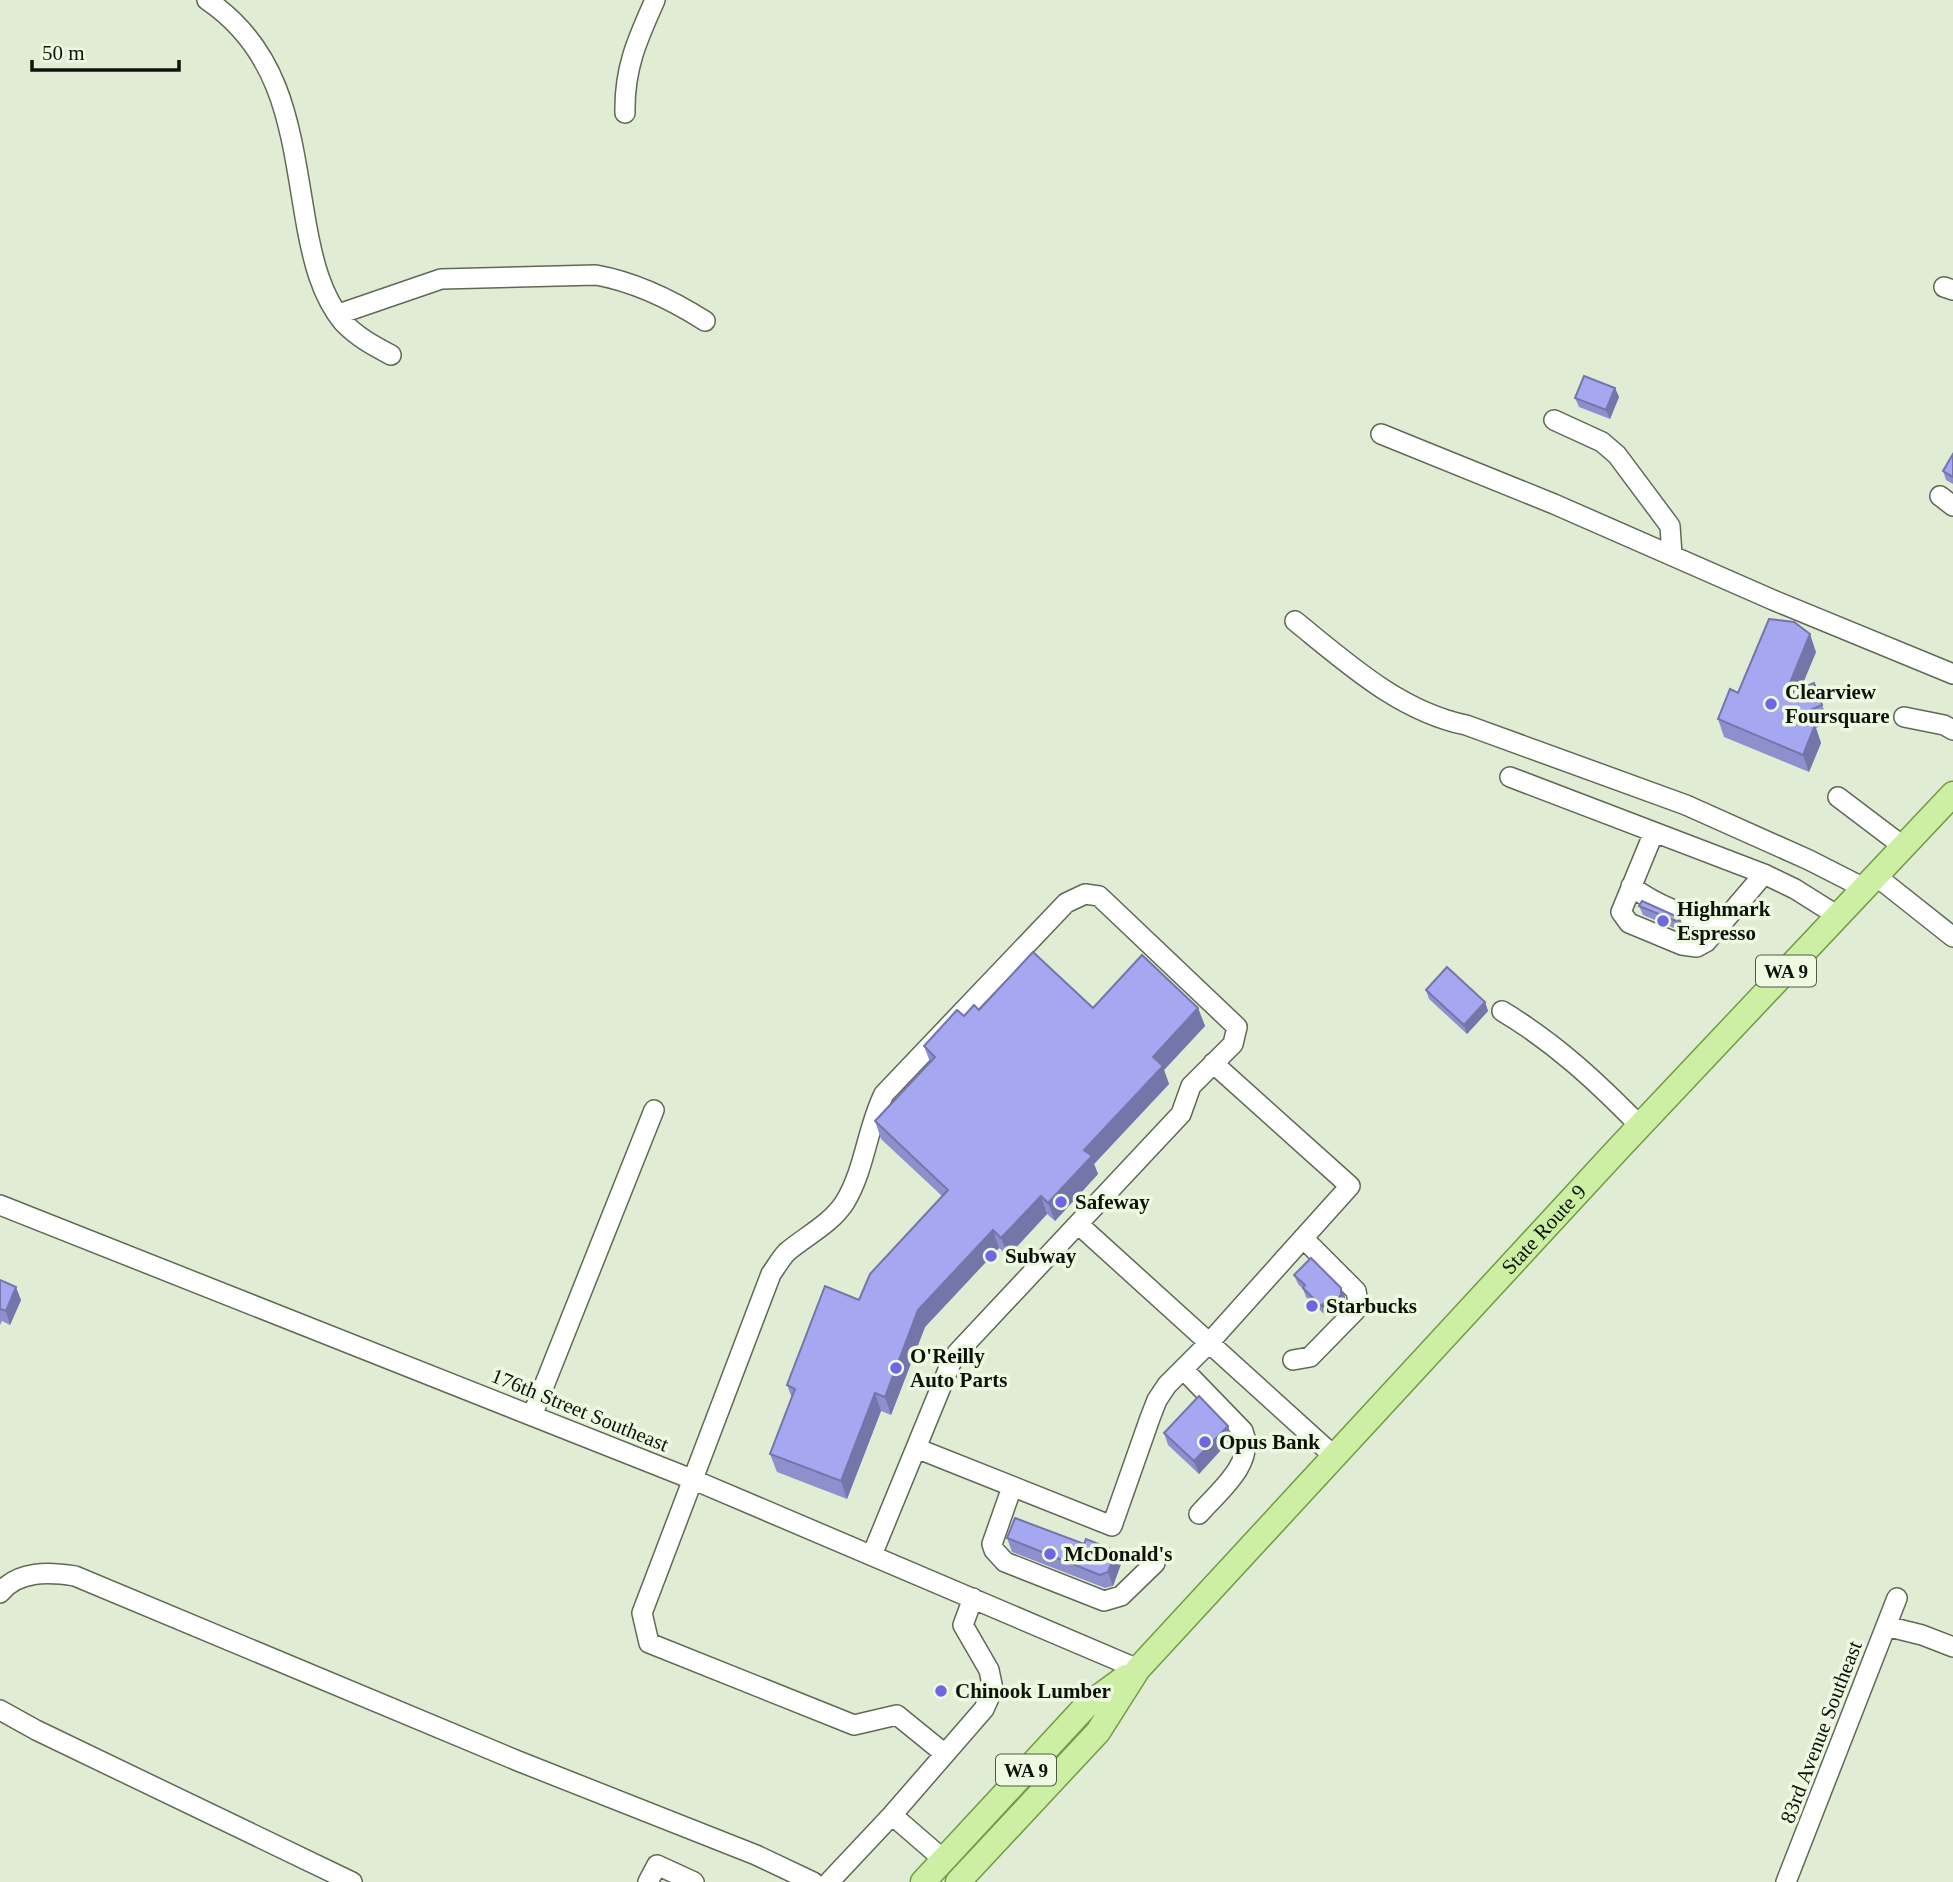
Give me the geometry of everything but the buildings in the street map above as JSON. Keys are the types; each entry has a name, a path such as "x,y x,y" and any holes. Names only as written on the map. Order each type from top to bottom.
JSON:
{"main road":[{"name":"State Route 9","path":"958,1882 1098,1732 1138,1669 1640,1126 1953,794"},
{"name":"State Route 9","path":"923,1882 1086,1706 1138,1669"}],"street":[{"path":"207,0 222,10 246,34 268,65 285,109 314,265 329,299 362,340 391,355"},
{"path":"625,113 624,88 631,53 654,0"},
{"path":"339,314 441,279 596,275 618,279 657,295 705,321"},
{"path":"1554,421 1602,442 1616,455 1670,526 1672,555"},
{"path":"1381,434 1953,674"},
{"path":"1295,621 1375,686 1407,703 1450,722 1466,725 1686,805 1810,860 1870,882 1953,937"},
{"path":"1904,717 1944,725 1953,730"},
{"path":"1510,777 1764,874 1795,889 1838,916"},
{"path":"1838,797 1904,847"},
{"path":"1654,832 1621,912 1629,923 1682,945 1697,947 1706,942 1764,874"},
{"path":"1631,886 1646,897 1706,922 1722,921"},
{"path":"872,1556 957,1353 1181,1114 1191,1086 1233,1044 1237,1027 1099,896 1085,894 1066,904 884,1094 876,1109 852,1189 844,1205 786,1253 771,1274 642,1613 649,1643 854,1725 897,1715 945,1754"},
{"path":"1502,1011 1536,1032 1590,1074 1640,1126"},
{"path":"916,1448 1112,1526 1157,1400 1167,1385 1209,1343 1350,1186 1213,1063"},
{"path":"532,1416 654,1110"},
{"name":"176th Street Southeast","path":"0,1205 694,1480 1138,1669"},
{"path":"1078,1224 1335,1457"},
{"path":"1293,1360 1310,1357 1355,1311 1358,1303 1356,1291 1303,1238"},
{"path":"1183,1369 1243,1431 1247,1441 1237,1471 1199,1514"},
{"path":"1012,1487 992,1544 1005,1562 1104,1601 1121,1596 1155,1563"},
{"path":"0,1593 5,1587 27,1575 52,1572 75,1577 556,1777 756,1855 813,1882"},
{"path":"829,1882 985,1709 993,1689 989,1670 963,1625 973,1598"},
{"name":"83rd Avenue Southeast","path":"1786,1882 1897,1598"},
{"path":"1886,1626 1922,1634 1953,1647"},
{"path":"0,1710 36,1730 352,1882"},
{"path":"892,1815 944,1860"},
{"path":"648,1882 657,1865 694,1882"}],"place":[{"name":"Clearview Foursquare","path":"1771,704"},
{"name":"Highmark Espresso","path":"1663,921"},
{"name":"Safeway","path":"1061,1202"},
{"name":"Subway","path":"991,1256"},
{"name":"Starbucks","path":"1312,1306"},
{"name":"O'Reilly Auto Parts","path":"896,1368"},
{"name":"Opus Bank","path":"1205,1442"},
{"name":"McDonald's","path":"1050,1554"},
{"name":"Chinook Lumber","path":"941,1691"}]}
